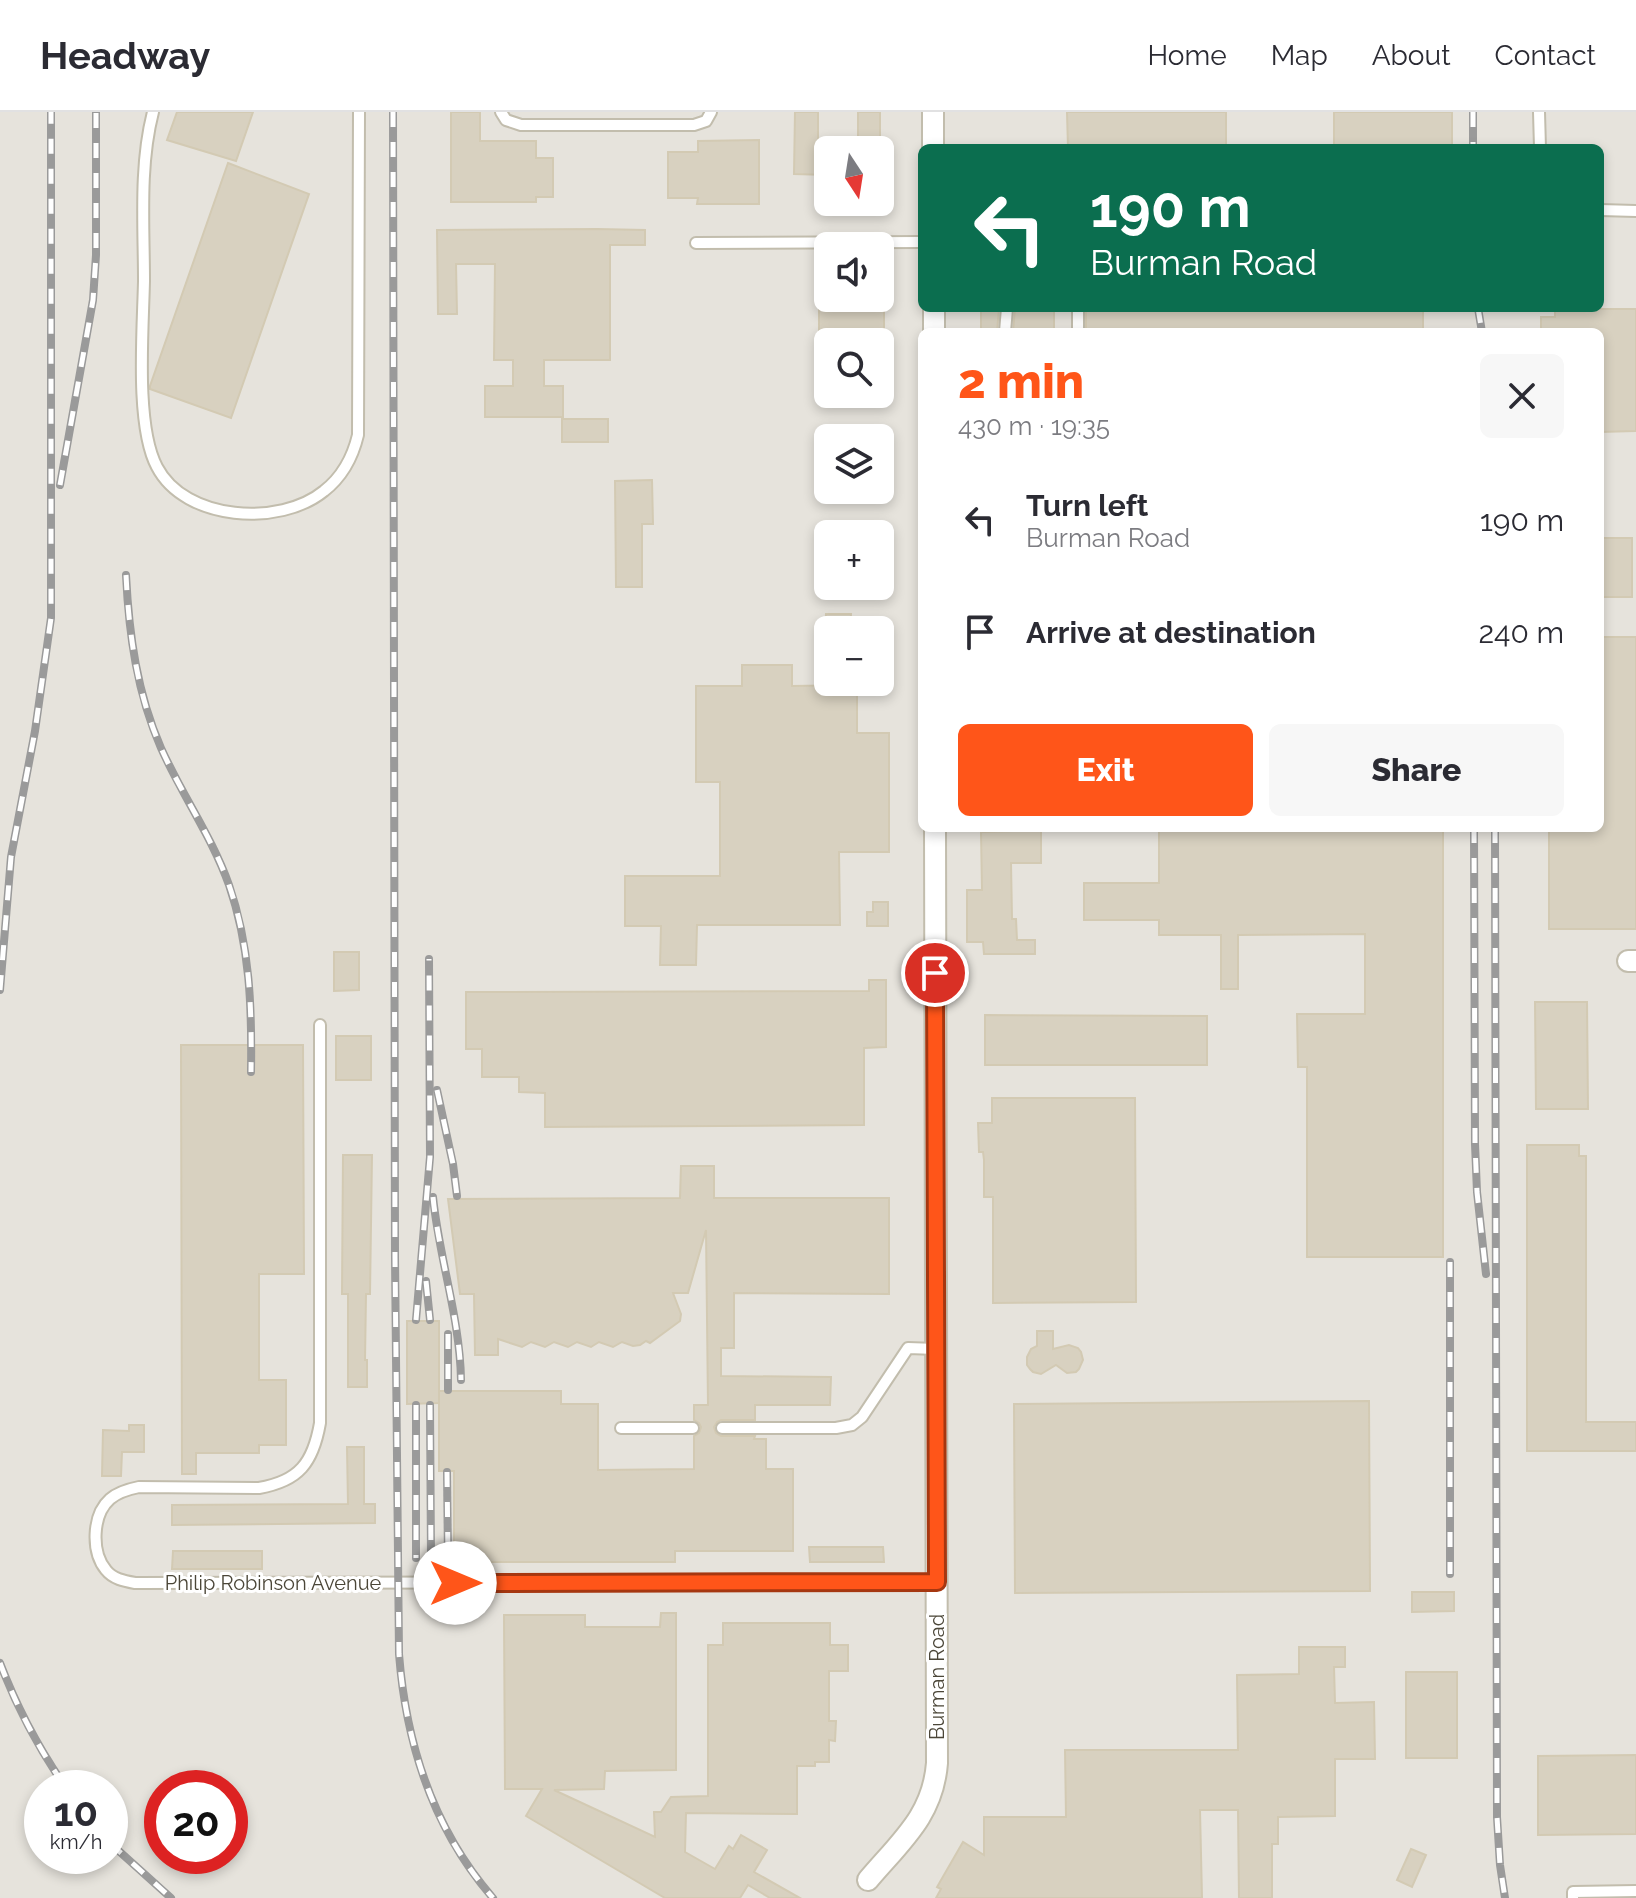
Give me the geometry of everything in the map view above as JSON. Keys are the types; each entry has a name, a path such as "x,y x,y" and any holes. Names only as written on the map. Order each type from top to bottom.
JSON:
{"street":[{"path":"933,112 933,144"},
{"name":"Burman Road","path":"868,1880 927,1808 936,1778 935,832"}],"lane":[{"path":"153,112 147,142 145,187 143,385 150,450 165,479 177,490 218,511 241,514 269,513 310,500 337,479 354,450 358,435 359,112"},
{"path":"501,112 506,120 521,125 694,125 706,121 711,112"},
{"path":"1539,112 1540,144"},
{"path":"1604,210 1636,211"},
{"path":"696,243 918,242"},
{"name":"Philip Robinson Avenue","path":"320,1025 320,1423 315,1446 301,1470 271,1486 139,1487 111,1498 99,1515 97,1529 98,1553 106,1571 124,1581 187,1583 937,1582"},
{"path":"722,1428 836,1428 852,1425 862,1417 908,1348 936,1349"},
{"path":"621,1428 693,1428"},
{"path":"1573,1898 1573,1892 1636,1891"}],"shaded area":[{"path":"0,112 1636,112 1636,1898 0,1898"}],"building":[{"path":"177,112 253,112 236,161 167,140"},
{"path":"451,112 480,112 480,141 536,141 536,158 553,158 553,197 536,197 536,202 451,202"},
{"path":"795,112 818,112 818,136 814,136 814,175 794,174"},
{"path":"858,112 880,112 880,136 858,136"},
{"path":"1067,112 1226,112 1226,144 1068,144"},
{"path":"1334,112 1452,112 1452,144 1334,144"},
{"path":"759,140 759,204 697,204 698,198 668,198 668,152 698,152 698,141"},
{"path":"228,163 309,194 231,418 150,389"},
{"path":"437,230 645,230 645,245 610,245 610,360 544,360 544,386 563,386 563,417 485,417 485,386 513,386 513,360 494,360 495,264 456,264 457,314 438,314"},
{"path":"1636,309 1636,431 1604,432 1604,328 1541,328 1541,317 1555,317 1555,312"},
{"path":"819,312 884,312 884,328 819,328"},
{"path":"981,312 999,312 997,328 981,328"},
{"path":"1015,312 1054,312 1054,328 1013,328"},
{"path":"1086,312 1423,312 1423,328 1086,328"},
{"path":"562,419 608,419 608,442 562,442"},
{"path":"652,480 653,524 642,524 642,587 616,587 615,481"},
{"path":"1604,538 1632,538 1632,597 1604,597"},
{"path":"826,614 851,614 851,616"},
{"path":"1604,637 1636,637 1636,929 1549,929 1549,832 1604,832"},
{"path":"742,665 792,665 792,686 814,686 814,696 857,696 857,733 889,733 889,852 839,852 840,925 697,925 696,965 660,965 661,926 625,926 625,876 720,876 720,782 696,782 696,686 742,686"},
{"path":"981,832 1041,832 1041,863 1011,863 1012,919 1016,919 1017,940 1035,940 1035,954 984,954 983,942 967,942 967,890 982,890"},
{"path":"1159,832 1443,832 1443,1257 1307,1257 1307,1067 1298,1067 1297,1014 1365,1014 1365,934 1238,935 1238,989 1221,989 1221,935 1159,935 1159,920 1084,920 1084,883 1159,883"},
{"path":"873,902 888,902 888,926 867,926 867,912 873,912"},
{"path":"334,952 359,952 359,990 334,991"},
{"path":"869,980 886,980 886,1047 864,1048 864,1125 545,1127 545,1093 519,1092 519,1077 482,1077 482,1049 466,1049 466,992 869,991"},
{"path":"1535,1002 1587,1002 1588,1109 1536,1109"},
{"path":"985,1015 1207,1016 1207,1065 985,1065"},
{"path":"336,1036 371,1036 371,1080 336,1080"},
{"path":"181,1045 303,1045 304,1274 259,1274 259,1380 286,1380 286,1445 259,1445 259,1453 196,1453 196,1474 182,1474"},
{"path":"992,1098 1135,1098 1136,1302 993,1303 993,1197 984,1197 984,1160 983,1152 979,1152 978,1123 992,1123"},
{"path":"1527,1145 1579,1145 1579,1156 1586,1156 1586,1422 1636,1422 1636,1451 1527,1451"},
{"path":"343,1155 372,1155 370,1294 366,1294 367,1387 348,1387 348,1294 342,1294"},
{"path":"681,1166 714,1166 714,1198 889,1198 889,1294 734,1293 734,1348 721,1348 721,1376 831,1377 830,1405 755,1405 755,1420 721,1420 714,1427 721,1436 766,1439 766,1469 793,1469 793,1551 675,1551 675,1562 467,1562 466,1552 454,1552 454,1471 439,1471 439,1391 561,1391 561,1404 598,1404 598,1470 694,1469 694,1436 701,1427 694,1420 694,1405 708,1405 706,1230 688,1293 673,1293 681,1314 680,1321 650,1343 646,1341 633,1346 622,1342 613,1347 599,1342 591,1347 577,1342 568,1347 554,1342 545,1347 531,1342 522,1347 498,1339 498,1355 475,1355 474,1294 460,1294 448,1199 680,1198"},
{"path":"407,1321 439,1321 439,1403 407,1404"},
{"path":"1037,1331 1053,1331 1053,1349 1069,1345 1078,1348 1083,1360 1079,1369 1067,1373 1056,1365 1041,1374 1033,1372 1027,1365 1027,1357 1031,1349 1037,1346"},
{"path":"1369,1401 1370,1591 1015,1593 1014,1404"},
{"path":"129,1425 144,1425 144,1452 122,1452 121,1476 102,1476 103,1430 129,1431"},
{"path":"347,1447 364,1447 364,1504 375,1504 375,1523 172,1525 172,1505 348,1504"},
{"path":"809,1547 883,1547 884,1562 810,1562"},
{"path":"173,1551 262,1551 262,1569 172,1569"},
{"path":"1412,1592 1454,1592 1454,1611 1412,1612"},
{"path":"661,1613 676,1613 676,1770 605,1771 604,1789 554,1790 655,1837 654,1812 661,1812 671,1797 708,1796 708,1645 723,1645 723,1623 830,1623 830,1645 848,1645 848,1671 829,1671 829,1721 836,1721 835,1741 829,1740 829,1762 797,1766 797,1814 686,1813 685,1852 715,1869 729,1846 733,1849 741,1835 767,1850 754,1872 800,1898 770,1898 748,1885 740,1898 665,1898 526,1816 542,1789 505,1789 504,1615 585,1615 585,1627 660,1627"},
{"path":"1299,1647 1345,1647 1345,1667 1334,1667 1335,1703 1374,1702 1375,1759 1335,1759 1335,1816 1278,1817 1278,1844 1272,1844 1272,1898 1239,1898 1238,1810 1200,1810 1202,1898 936,1898 941,1889 937,1887 963,1842 984,1855 984,1817 1066,1817 1065,1750 1238,1750 1237,1675 1299,1674"},
{"path":"1406,1672 1457,1672 1457,1758 1406,1758"},
{"path":"1636,1755 1636,1834 1538,1835 1538,1756"},
{"path":"1411,1849 1426,1855 1412,1887 1397,1880"}],"railway":[{"path":"0,990 11,857 35,731 51,618 51,112"},
{"path":"60,485 93,300 96,112"},
{"path":"393,112 395,1258 399,1654 408,1720 426,1784 454,1843 493,1898"},
{"path":"1473,112 1473,144"},
{"path":"1479,312 1481,328"},
{"path":"126,575 129,620 146,706 169,765 214,850 236,908 248,977 251,1072"},
{"path":"1474,832 1475,1144 1486,1274"},
{"path":"1495,832 1497,1817 1505,1898"},
{"path":"416,1320 430,1157 429,959"},
{"path":"437,1090 457,1196"},
{"path":"433,1197 457,1334 461,1380"},
{"path":"1450,1262 1450,1574"},
{"path":"426,1281 430,1320"},
{"path":"448,1334 448,1390"},
{"path":"416,1405 416,1558"},
{"path":"430,1405 431,1558"},
{"path":"447,1472 448,1558"},
{"path":"0,1663 29,1728 55,1770"},
{"path":"128,1859 171,1898"}],"route":[{"path":"455,1583 937,1582 935,973"}]}
